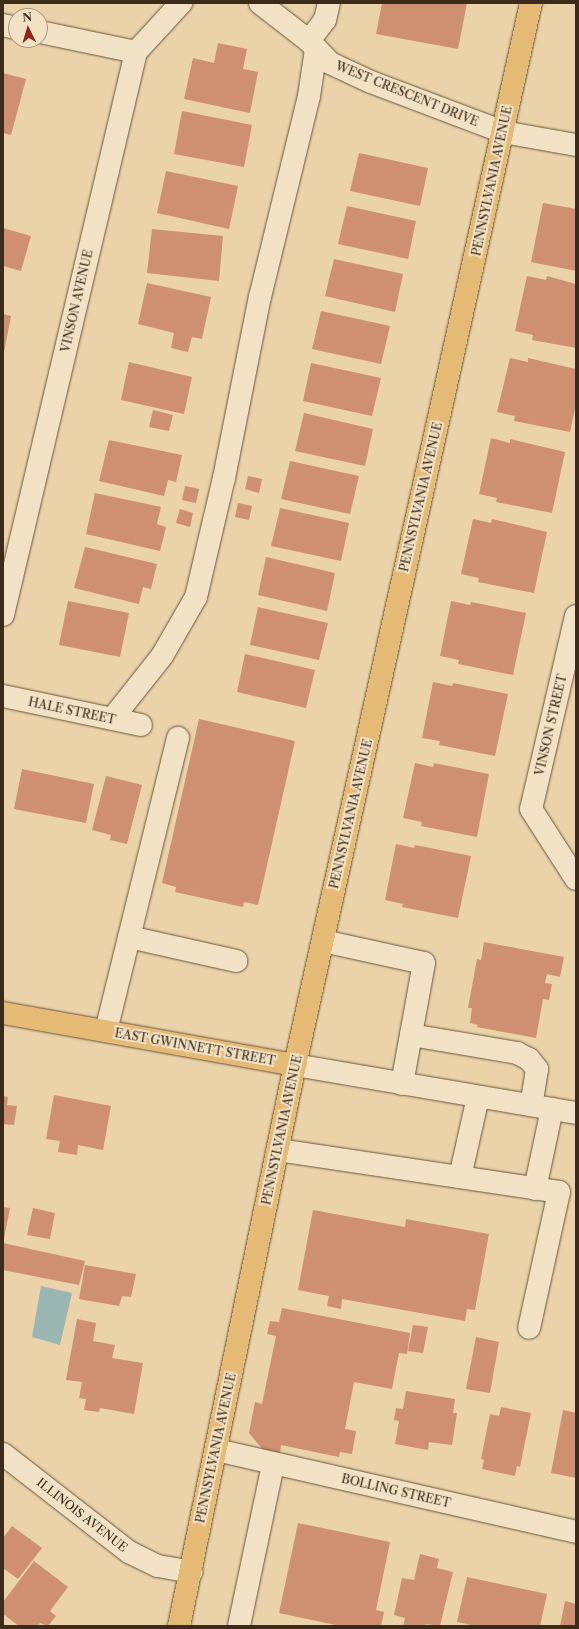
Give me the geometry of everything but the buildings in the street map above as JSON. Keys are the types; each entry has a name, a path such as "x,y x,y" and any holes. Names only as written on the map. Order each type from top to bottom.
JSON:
{"main road":[{"name":"PENNSYLVANIA AVENUE","path":"179,1626 295,1065 531,3"},
{"name":"EAST GWINNETT STREET","path":"3,1013 295,1065"}],"street":[{"name":"VINSON AVENUE","path":"3,615 136,52 181,3"},
{"name":"WEST CRESCENT DRIVE","path":"260,3 312,45 330,63 371,82 503,132 576,145"},
{"path":"112,719 162,656 196,597 224,478 260,297 309,96 312,45 325,20 329,3"},
{"path":"48,34 136,52"},
{"name":"VINSON STREET","path":"576,616 531,809 576,879"},
{"name":"HALE STREET","path":"3,696 141,725"},
{"path":"106,1031 178,738"},
{"path":"129,937 236,961"},
{"path":"323,941 424,963 402,1084"},
{"path":"411,1035 516,1053 529,1059 537,1069 530,1105"},
{"name":"EAST GWINNETT STREET","path":"295,1065 576,1113"},
{"path":"460,1177 478,1097"},
{"path":"535,1189 552,1109"},
{"path":"278,1150 559,1192 529,1328"},
{"name":"BOLLING STREET","path":"216,1450 576,1532"},
{"name":"ILLINOIS AVENUE","path":"3,1454 129,1552 158,1566 191,1572"},
{"path":"239,1626 273,1464"}],"water":[{"path":"41,1286 72,1293 60,1345 32,1337"}]}
